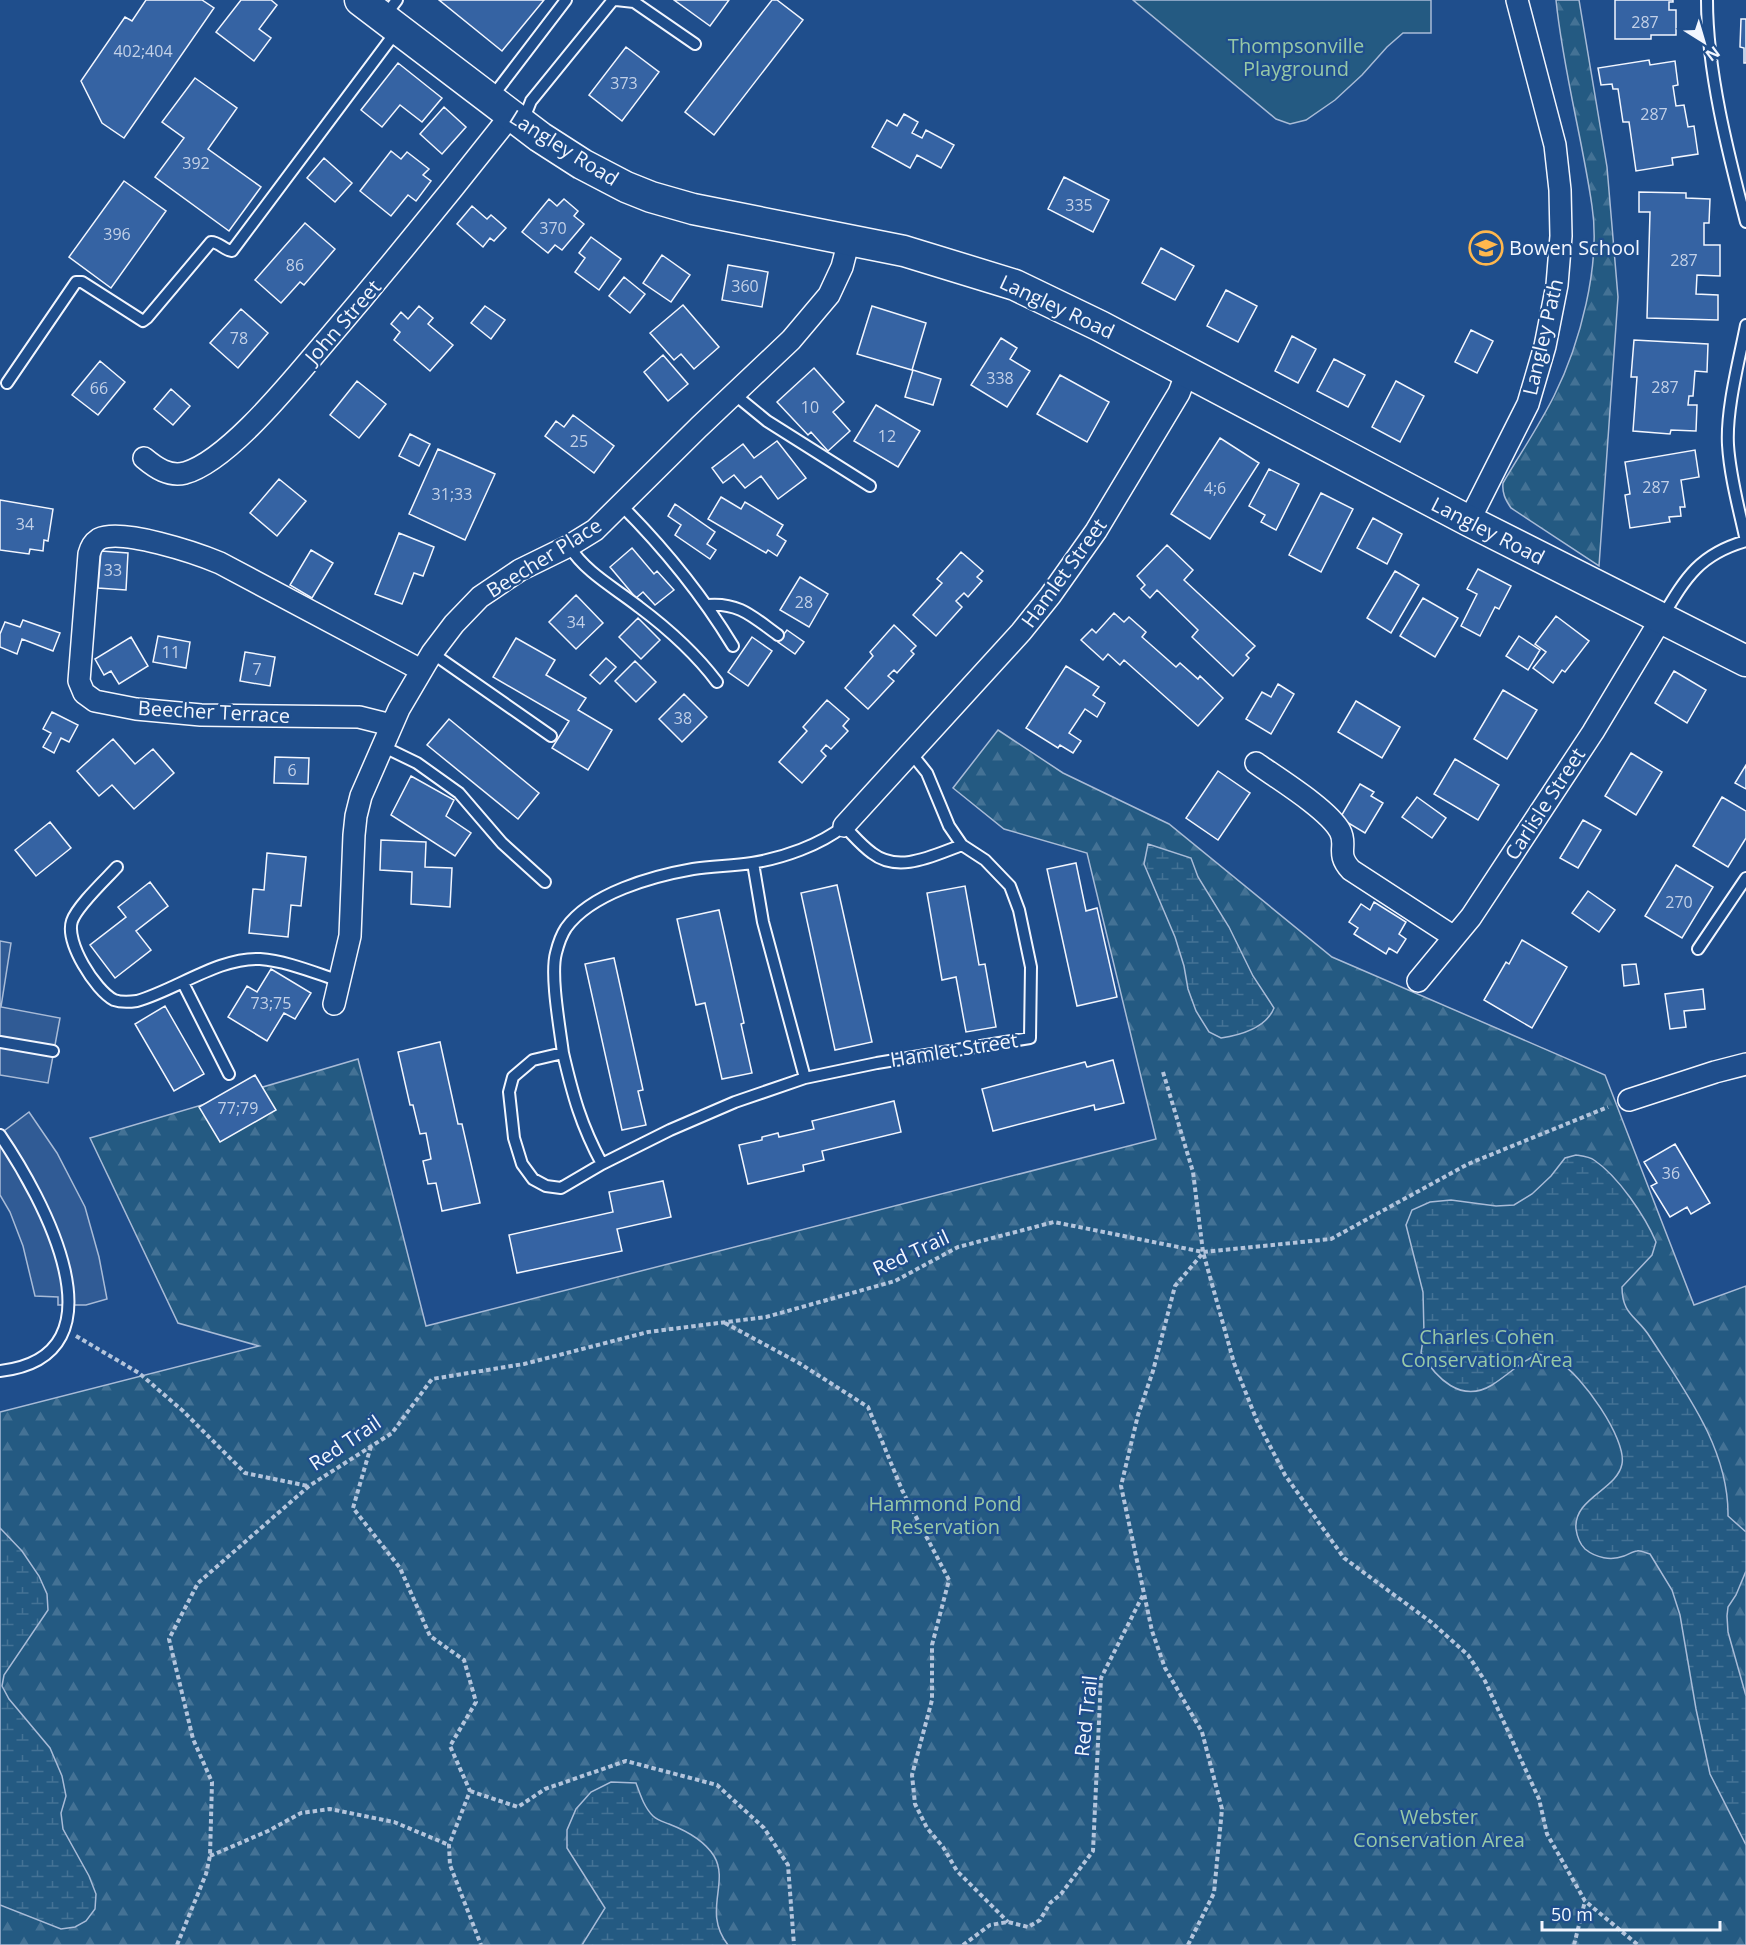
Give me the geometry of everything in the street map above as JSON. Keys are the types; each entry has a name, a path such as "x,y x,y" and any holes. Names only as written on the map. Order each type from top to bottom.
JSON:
{"street":[{"name":"Langley Road","path":"360,0 393,16 508,113 582,164 627,187 651,197 693,209 930,258 1015,285 1071,311 1469,521 1746,661"},
{"name":"Langley Path","path":"1469,521 1528,404 1545,346 1558,275 1561,236 1560,190 1555,146 1516,0"},
{"name":"John Street","path":"144,458 165,472 176,474 198,468 228,448 289,384 394,262 508,113"},
{"name":"Beecher Place","path":"334,1004 350,927 356,816 368,776 391,725 426,661 454,624 480,597 520,570 569,546 595,530 791,339 829,295 837,279 849,240"},
{"name":"Hamlet Street","path":"844,826 1021,632 1062,580 1096,531 1173,403 1187,372"},
{"name":"Beecher Terrace","path":"391,725 359,717 176,714 105,704 89,697 80,688 79,681 91,546 97,540 113,537 158,542 199,554 426,661"},
{"name":"Carlisle Street","path":"1418,981 1471,917 1593,732 1661,619"},
{"path":"1256,763 1323,813 1335,825 1340,831 1343,843 1341,855 1351,870 1454,937"},
{"path":"1629,1100 1746,1064"}],"lane":[{"path":"508,113 566,0"},
{"path":"508,113 531,101 615,0 634,2 695,44"},
{"path":"1707,0 1707,19 1715,80 1734,180 1746,222"},
{"path":"7,383 76,282 82,282 143,321 211,242 216,242 232,251 393,16"},
{"path":"1661,619 1681,586 1700,563 1723,549 1746,541 1728,442 1737,369 1746,325"},
{"path":"734,394 767,421 870,486"},
{"path":"621,505 644,528 706,605 733,646"},
{"path":"569,546 582,563 651,616 696,658 717,682"},
{"path":"706,605 732,605 778,634"},
{"path":"426,661 551,735"},
{"path":"382,746 417,763 459,793 502,843 545,882"},
{"name":"Hamlet Street","path":"564,1053 533,1060 513,1077 509,1092 514,1138 522,1164 533,1179 546,1186 561,1188 602,1164 670,1130 805,1078 877,1063 1030,1038 1032,968 1019,910 1010,886 986,860 962,845 950,826 927,773 911,753"},
{"path":"844,826 874,855 892,862 916,861 962,845"},
{"name":"Hamlet Street","path":"602,1164 588,1139 576,1106 564,1053 555,990 555,955 566,928 598,901 637,883 693,869 753,863 810,847 828,839 844,826"},
{"path":"753,863 763,922 805,1078"},
{"path":"117,867 80,908 72,921 72,940 84,965 99,987 114,999 122,1002 145,999 240,960 261,959 340,981"},
{"path":"1698,949 1746,878"},
{"path":"183,982 229,1074"},
{"path":"0,1042 53,1051"},
{"path":"0,1135 34,1188 58,1247 69,1295 64,1330 47,1354 23,1367 0,1371"}],"path":[{"path":"1163,1072 1193,1172 1203,1252 1234,1364 1257,1421 1285,1475 1344,1558 1431,1622 1468,1655 1485,1681 1539,1799 1547,1834 1585,1901 1638,1945"},
{"name":"Red Trail","path":"177,1945 206,1874 210,1856 212,1782 193,1739 169,1639 198,1583 309,1486 392,1433 432,1379 524,1364 648,1332 766,1317 895,1281 958,1247 1054,1222 1203,1252 1331,1239 1468,1164 1629,1100"},
{"path":"1188,1945 1215,1893 1222,1809 1202,1732 1166,1668 1152,1631 1121,1486 1138,1415 1153,1371 1175,1286 1203,1252"},
{"path":"725,1323 799,1363 868,1407 903,1490 949,1580 932,1645 932,1700 912,1775 915,1804 927,1828 943,1847 957,1871 1008,1922"},
{"path":"64,1330 139,1373 183,1411 244,1473 309,1486"},
{"path":"371,1446 353,1508 400,1568 430,1636 464,1659 476,1702 450,1746 470,1791 449,1845 450,1865 481,1945"},
{"name":"Red Trail","path":"963,1945 990,1924 1008,1922 1028,1927 1040,1920 1050,1903 1060,1894 1093,1851 1101,1678 1144,1593"},
{"path":"470,1791 518,1807 545,1789 626,1761 717,1785 764,1828 788,1865 794,1945"},
{"path":"210,1856 268,1831 301,1813 330,1809 394,1822 449,1845"},
{"path":"1574,1945 1585,1901"}],"green space":[{"name":"Thompsonville Playground","path":"1133,0 1431,0 1431,33 1403,33 1335,100 1306,120 1290,124 1276,119"},
{"path":"1556,0 1579,0 1607,167 1618,297 1599,566 1511,508 1503,490 1503,483 1554,396 1572,353 1586,304 1594,253 1592,206 1563,52"},
{"path":"998,730 1063,773 1169,824 1332,957 1605,1075 1694,1305 1746,1286 1746,1945 0,1945 0,1412 259,1346 178,1323 90,1138 358,1059 426,1326 1156,1139 1087,853 1004,829 953,788"},
{"path":"1148,844 1191,858 1198,877 1229,927 1253,976 1274,1008 1265,1021 1259,1025 1237,1035 1221,1038 1209,1032 1196,1011 1175,937 1144,864"},
{"name":"Charles Cohen Conservation Area","path":"1576,1155 1592,1159 1612,1176 1638,1209 1656,1242 1652,1255 1622,1287 1625,1304 1627,1310 1645,1330 1677,1378 1702,1422 1721,1467 1728,1516 1746,1532 1746,1571 1728,1607 1727,1616 1728,1632 1746,1696 1746,1845 1710,1774 1680,1615 1672,1590 1650,1554 1638,1551 1619,1558 1604,1558 1585,1549 1578,1537 1577,1518 1581,1509 1612,1481 1622,1464 1622,1453 1617,1439 1601,1408 1579,1379 1557,1361 1546,1356 1538,1354 1492,1385 1470,1392 1450,1386 1434,1371 1421,1353 1424,1333 1423,1292 1406,1225 1412,1210 1430,1202 1451,1200 1496,1206 1514,1205 1532,1194 1551,1176 1565,1158"},
{"path":"0,1528 22,1551 39,1576 47,1594 48,1610 4,1675 2,1686 9,1699 50,1748 62,1776 66,1796 61,1813 63,1829 89,1876 96,1894 95,1909 86,1921 75,1927 61,1929 0,1905"},
{"path":"611,1782 636,1783 645,1805 653,1816 689,1833 710,1850 718,1866 717,1921 728,1945 582,1945 605,1908 567,1848 567,1830 576,1809 591,1792"}],"shaded area":[{"path":"0,941 11,943 1,1007 60,1018 48,1083 0,1075"},
{"path":"29,1112 57,1153 85,1207 99,1257 107,1299 86,1305 58,1305 58,1297 35,1296 23,1246 10,1212 0,1195 0,1134"}],"building":[{"path":"146,0 202,0 214,8 124,138 102,123 81,81 125,17 132,21"},
{"path":"241,0 271,0 277,5 259,29 271,38 254,61 216,32"},
{"path":"439,0 544,0 502,51"},
{"path":"674,0 729,0 710,26"},
{"path":"772,0 777,0 803,20 714,135 685,112"},
{"path":"1615,0 1673,0 1669,2 1669,10 1676,10 1676,35 1651,35 1651,39 1615,39"},
{"path":"1741,19 1746,19 1746,63 1744,63 1744,48 1740,47"},
{"path":"626,47 659,72 622,121 589,95"},
{"path":"1649,60 1650,65 1675,61 1678,85 1673,86 1676,106 1684,105 1688,127 1694,126 1698,154 1672,158 1673,165 1636,171 1629,122 1623,122 1618,89 1613,89 1612,84 1601,85 1598,68"},
{"path":"398,63 442,98 422,122 400,105 382,127 361,110"},
{"path":"195,78 237,108 208,149 261,187 229,231 155,177 184,138 162,122"},
{"path":"444,107 466,127 442,154 420,134"},
{"path":"904,114 918,122 912,133 922,138 926,130 954,145 941,168 917,155 910,168 872,147 887,120 897,126"},
{"path":"391,151 401,159 407,152 429,169 423,175 431,181 416,201 408,195 391,216 360,191"},
{"path":"324,158 352,183 335,202 307,178"},
{"path":"1064,177 1109,200 1093,232 1048,209"},
{"path":"124,181 166,211 111,288 69,257"},
{"path":"1639,192 1686,193 1686,198 1710,199 1709,223 1704,223 1704,245 1720,245 1720,276 1697,275 1696,294 1718,295 1718,320 1647,318 1650,212 1639,212"},
{"path":"549,199 557,206 564,199 578,211 574,216 584,224 562,250 555,245 548,253 522,232"},
{"path":"472,206 487,219 491,215 506,228 494,241 490,238 483,247 457,224"},
{"path":"305,223 335,249 304,285 300,282 281,303 255,280"},
{"path":"591,237 621,259 599,290 575,272 585,258 579,253"},
{"path":"1161,248 1194,266 1175,300 1142,283"},
{"path":"662,255 690,275 671,302 643,283"},
{"path":"728,265 768,272 762,307 722,300"},
{"path":"624,277 645,294 630,313 609,296"},
{"path":"1226,290 1257,306 1238,342 1207,326"},
{"path":"683,305 719,347 694,369 681,354 674,360 650,333"},
{"path":"419,306 433,318 428,324 453,345 430,371 394,340 400,332 391,324 401,312 408,319"},
{"path":"485,306 505,320 491,339 471,323"},
{"path":"872,306 926,323 912,370 857,354"},
{"path":"241,309 268,333 238,368 210,343"},
{"path":"1471,330 1493,341 1477,373 1455,362"},
{"path":"1292,336 1316,349 1298,383 1275,371"},
{"path":"1001,338 1017,348 1010,359 1030,371 1007,407 971,385"},
{"path":"1634,340 1708,344 1707,372 1695,371 1693,396 1689,396 1688,405 1697,405 1696,431 1671,430 1670,434 1633,431 1637,377 1631,377"},
{"path":"663,355 688,384 668,401 644,372"},
{"path":"1334,359 1365,375 1348,407 1317,391"},
{"path":"100,361 125,382 98,415 72,395"},
{"path":"814,368 844,402 833,412 850,431 828,451 811,432 808,435 777,402"},
{"path":"913,370 941,379 933,405 905,397"},
{"path":"1060,375 1109,402 1087,442 1037,414"},
{"path":"357,381 386,404 359,438 330,415"},
{"path":"1396,381 1424,396 1400,442 1372,427"},
{"path":"171,389 190,406 173,425 154,409"},
{"path":"876,405 920,431 898,467 854,441"},
{"path":"573,415 614,446 594,473 545,436 556,421 564,427"},
{"path":"410,434 430,444 419,466 399,456"},
{"path":"1220,438 1259,463 1210,539 1171,514"},
{"path":"777,441 806,478 778,499 761,476 745,488 734,475 723,483 712,468 743,444 754,458"},
{"path":"438,449 495,474 465,540 409,514"},
{"path":"1695,450 1699,477 1681,480 1685,507 1680,507 1681,516 1669,517 1670,522 1630,528 1625,495 1630,494 1625,462"},
{"path":"1269,469 1299,484 1276,530 1261,522 1265,515 1249,506"},
{"path":"279,479 306,501 277,536 250,513"},
{"path":"1321,493 1353,509 1321,572 1289,555"},
{"path":"721,497 741,509 745,502 783,525 777,535 786,541 777,556 768,550 766,553 708,519"},
{"path":"0,500 53,509 48,541 44,540 43,551 30,549 29,554 0,550"},
{"path":"675,504 715,532 707,544 716,550 710,559 675,535 681,525 668,516"},
{"path":"1373,518 1402,534 1387,564 1357,548"},
{"path":"399,533 434,547 423,576 414,573 402,604 375,594"},
{"path":"1167,545 1193,570 1184,580 1255,646 1246,655 1249,658 1233,676 1192,637 1198,630 1157,590 1150,598 1141,589 1145,585 1137,576"},
{"path":"632,548 654,574 657,571 674,590 655,605 643,592 636,598 610,567"},
{"path":"311,550 333,563 312,598 290,585"},
{"path":"101,551 128,553 126,590 98,588"},
{"path":"961,552 983,571 977,577 982,581 968,597 964,593 956,601 962,607 936,636 913,615 942,583 937,579"},
{"path":"1478,569 1511,586 1499,609 1495,607 1480,636 1461,626 1477,594 1467,589"},
{"path":"1395,571 1419,585 1391,633 1367,618"},
{"path":"800,577 828,594 809,627 780,610"},
{"path":"576,595 603,623 576,649 549,622"},
{"path":"1423,598 1458,618 1435,657 1400,636"},
{"path":"1114,613 1124,622 1129,617 1146,632 1142,637 1176,667 1180,663 1198,679 1200,676 1223,698 1198,726 1124,660 1120,665 1108,654 1103,660 1081,640 1092,629 1096,633"},
{"path":"1556,616 1589,641 1565,672 1562,670 1553,683 1533,668 1546,652 1535,644"},
{"path":"638,618 660,640 641,659 619,637"},
{"path":"23,620 60,633 53,651 22,639 17,654 0,647 0,634 5,622 20,627"},
{"path":"894,625 916,646 911,651 914,654 897,673 894,670 888,676 894,681 868,709 845,688 873,656 870,652"},
{"path":"787,630 804,642 795,654 778,642"},
{"path":"158,636 190,642 186,668 153,662"},
{"path":"1519,636 1540,650 1528,670 1506,656"},
{"path":"131,637 148,666 119,684 111,671 104,675 95,659"},
{"path":"752,637 772,651 748,686 728,672"},
{"path":"516,638 555,660 546,675 586,698 578,710 612,730 588,770 552,748 569,721 493,677"},
{"path":"245,652 275,657 270,686 240,681"},
{"path":"606,658 616,667 600,684 590,675"},
{"path":"635,661 656,682 636,702 615,681"},
{"path":"1066,666 1099,687 1093,695 1105,703 1097,717 1085,709 1069,733 1081,741 1073,753 1060,745 1058,748 1026,728"},
{"path":"1674,671 1706,690 1687,723 1655,703"},
{"path":"1278,684 1294,694 1271,734 1246,719 1262,692 1271,697"},
{"path":"1503,690 1537,710 1507,759 1474,739"},
{"path":"684,694 707,717 682,742 659,719"},
{"path":"827,700 849,719 843,726 848,731 831,749 826,745 821,751 826,756 802,783 779,762 807,731 803,727"},
{"path":"1356,701 1400,727 1382,758 1338,732"},
{"path":"52,712 78,725 69,742 61,738 54,753 43,747 51,733 43,729"},
{"path":"449,719 539,793 518,819 427,745"},
{"path":"113,739 135,764 153,749 174,773 134,809 112,785 99,796 77,771"},
{"path":"1631,753 1662,772 1636,815 1605,796"},
{"path":"275,757 309,758 308,784 274,783"},
{"path":"1455,759 1499,785 1478,820 1434,794"},
{"path":"1746,765 1746,789 1735,783"},
{"path":"1218,771 1250,793 1218,840 1186,818"},
{"path":"411,776 454,800 446,816 471,833 455,856 391,815"},
{"path":"1360,784 1374,792 1371,796 1383,803 1365,833 1340,818"},
{"path":"1417,797 1446,818 1432,838 1402,817"},
{"path":"1722,797 1746,811 1746,838 1728,867 1693,846"},
{"path":"1583,820 1601,830 1578,868 1560,858"},
{"path":"50,822 71,848 36,876 15,850"},
{"path":"381,840 426,842 425,867 452,868 450,907 411,904 412,872 380,870"},
{"path":"267,853 306,857 301,906 291,905 288,937 249,933 253,889 264,890"},
{"path":"1076,863 1086,911 1097,908 1117,997 1077,1006 1047,869"},
{"path":"1676,865 1713,887 1682,938 1645,916"},
{"path":"150,882 168,906 136,931 151,950 115,978 90,945 126,917 118,907"},
{"path":"837,885 872,1042 835,1050 801,893"},
{"path":"965,886 979,965 985,964 996,1027 966,1032 956,977 942,980 927,893"},
{"path":"1588,891 1615,910 1599,932 1572,913"},
{"path":"1374,902 1406,922 1399,934 1406,939 1397,953 1389,948 1386,954 1354,934 1358,928 1349,922 1361,904 1370,910"},
{"path":"719,910 744,1023 741,1024 752,1073 722,1079 705,1003 696,1005 677,919"},
{"path":"1522,940 1567,967 1532,1028 1484,1000 1506,962 1509,964"},
{"path":"614,958 643,1090 638,1091 646,1125 622,1130 585,964"},
{"path":"1636,964 1639,984 1624,986 1622,965"},
{"path":"271,969 311,993 295,1019 284,1013 267,1041 228,1017 247,986 257,992"},
{"path":"1703,989 1705,1009 1684,1011 1686,1027 1670,1029 1665,994"},
{"path":"165,1006 204,1074 174,1091 135,1024"},
{"path":"440,1042 458,1124 462,1124 480,1203 442,1211 436,1183 428,1184 423,1161 431,1159 426,1133 420,1134 413,1105 410,1105 398,1052"},
{"path":"1113,1060 1124,1103 1095,1110 1094,1105 993,1131 982,1089 1085,1062 1087,1067"},
{"path":"255,1075 276,1110 220,1142 199,1107"},
{"path":"894,1101 901,1132 822,1151 824,1160 803,1165 804,1171 748,1184 739,1145 762,1140 762,1137 778,1133 779,1137 814,1129 812,1121"},
{"path":"1675,1144 1710,1203 1691,1214 1687,1207 1670,1217 1651,1186 1657,1183 1644,1162"},
{"path":"663,1181 671,1217 617,1229 622,1251 517,1273 509,1235 613,1212 609,1192"}],"place":[{"name":"Bowen School","path":"1486,248"}],"park label":[{"name":"Hammond Pond Reservation","path":"945,1516"},
{"name":"Webster Conservation Area","path":"1439,1828"}]}
